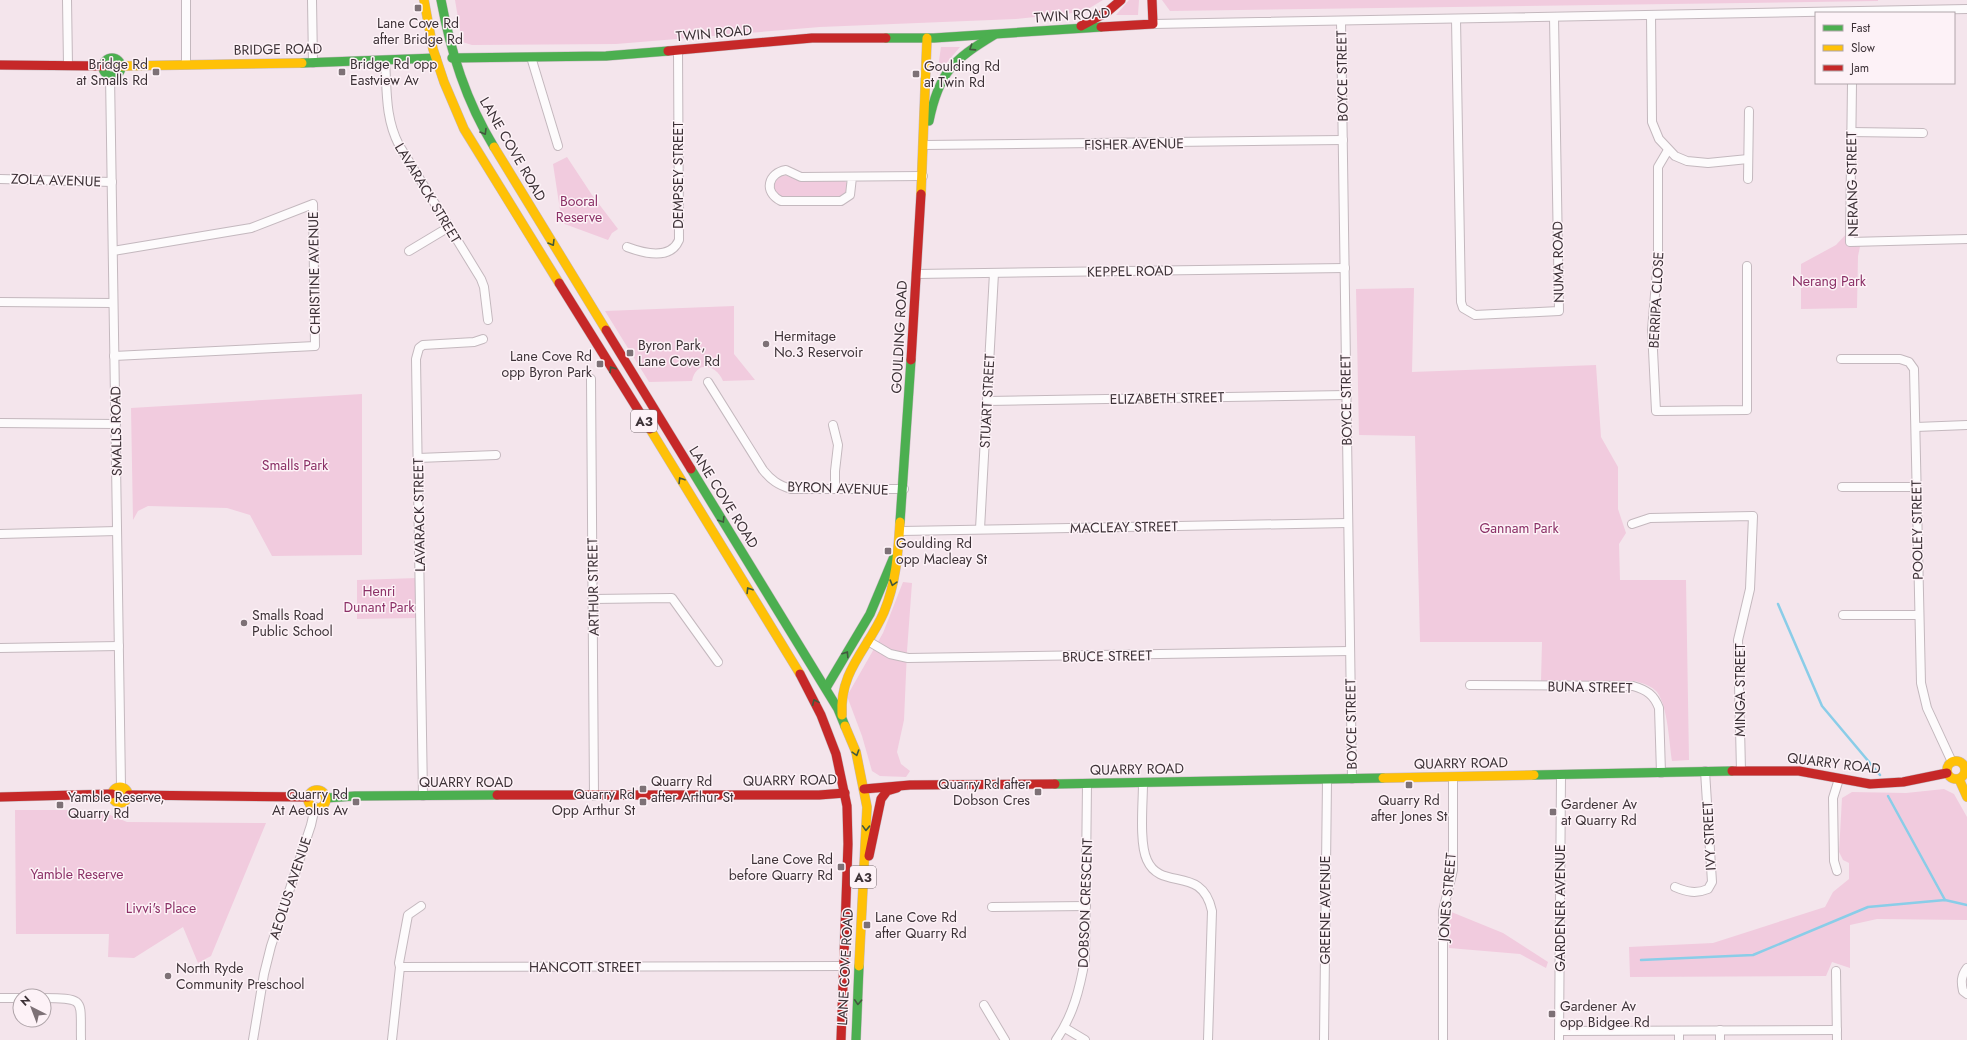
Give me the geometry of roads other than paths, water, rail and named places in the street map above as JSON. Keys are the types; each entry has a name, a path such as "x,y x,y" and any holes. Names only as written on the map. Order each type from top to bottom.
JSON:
{"main road":[{"name":"LANE COVE ROAD","path":"424,0 436,58 454,107 472,144 782,643 813,698 830,738 845,793 848,845 841,1040"},
{"name":"LANE COVE ROAD","path":"441,0 452,58 467,97 481,126 843,718 856,752 867,807 856,1040"},
{"path":"1076,29 1107,12 1121,0"},
{"path":"1145,0 1149,24"},
{"path":"1149,24 1152,0"},
{"name":"TWIN ROAD","path":"436,58 606,56 812,38 931,38 1149,24"},
{"name":"TWIN ROAD","path":"952,64 969,50 995,34"},
{"path":"931,38 931,106"},
{"name":"GOULDING ROAD","path":"843,718 841,702 843,686 848,673 880,620 893,585 898,561 904,490 924,145 923,106 931,38"},
{"path":"111,58 118,61 121,66 118,73 110,75 104,71 104,66 106,61 111,58"},
{"name":"BRIDGE ROAD","path":"121,66 313,63 436,58"},
{"name":"GOULDING ROAD","path":"924,145 931,106 937,85 952,64"},
{"path":"0,65 104,66"},
{"name":"GOULDING ROAD","path":"830,738 824,699 826,688 858,636 874,605 886,576 901,531"},
{"path":"858,636 868,641"},
{"path":"1952,762 1962,763 1966,769 1964,774 1959,779 1951,779 1947,773 1947,768 1952,762"},
{"name":"QUARRY ROAD","path":"326,798 768,794 819,796 864,789 910,785 1087,784 1453,778 1706,771 1809,771 1860,783 1881,784 1947,773"},
{"path":"1959,779 1967,797"},
{"path":"864,875 871,848 879,802 882,796 890,790 910,785"},
{"path":"121,786 128,790 129,795 124,802 119,803 114,800 112,794 114,789 121,786"},
{"path":"318,790 323,793 326,798 323,806 315,807 310,804 308,797 312,792 318,790"},
{"path":"0,797 112,794"},
{"path":"129,795 308,797"}],"street":[{"path":"67,0 68,65"},
{"path":"186,0 186,64"},
{"path":"312,0 313,63"},
{"name":"TWIN ROAD","path":"1852,12 1967,9"},
{"name":"TWIN ROAD","path":"1149,24 1815,13"},
{"path":"1651,15 1652,122 1659,139 1668,150 1681,159 1697,163 1748,159"},
{"name":"NUMA ROAD","path":"1456,19 1461,302 1463,308 1475,315 1559,312 1554,17"},
{"name":"BOYCE STREET","path":"1341,21 1347,523 1352,779"},
{"name":"DEMPSEY STREET","path":"626,247 643,253 666,253 677,246 679,240 678,50"},
{"path":"531,57 558,146"},
{"name":"LAVARACK STREET","path":"385,60 387,104 392,131 399,145 481,279 484,287 488,320"},
{"name":"SMALLS ROAD","path":"110,75 121,786"},
{"name":"NERANG STREET","path":"1852,84 1850,242 1967,239"},
{"path":"1748,179 1749,111"},
{"path":"1851,132 1922,133"},
{"name":"FISHER AVENUE","path":"924,145 1343,140"},
{"name":"BERRIPA CLOSE","path":"1668,150 1658,167 1658,259 1652,330 1656,411 1747,410 1747,266"},
{"path":"852,177 850,195 841,201 781,201 773,196 769,186 771,178 775,174 786,170 802,177 922,176"},
{"name":"ZOLA AVENUE","path":"0,179 112,182"},
{"name":"CHRISTINE AVENUE","path":"113,251 251,228 313,204 315,346 114,356"},
{"path":"409,251 449,227"},
{"name":"KEPPEL ROAD","path":"916,274 1345,268"},
{"name":"STUART STREET","path":"980,529 994,273"},
{"path":"0,302 113,304"},
{"name":"LAVARACK STREET","path":"423,796 416,359 419,348 428,344 474,342 483,339"},
{"name":"POOLEY STREET","path":"1841,359 1900,359 1909,362 1914,369 1921,683 1923,697 1952,762"},
{"name":"ARTHUR STREET","path":"591,379 594,796"},
{"name":"BYRON AVENUE","path":"708,382 770,479 780,486 791,489 904,490"},
{"name":"ELIZABETH STREET","path":"988,401 1346,395"},
{"path":"0,423 116,424"},
{"path":"833,425 838,445 835,471 836,489"},
{"path":"1916,428 1967,425"},
{"path":"418,458 496,455"},
{"path":"1842,487 1916,487"},
{"name":"MINGA STREET","path":"1632,524 1650,518 1753,516 1750,589 1738,640 1741,771"},
{"name":"MACLEAY STREET","path":"901,531 1347,523"},
{"path":"0,534 117,532"},
{"path":"593,599 672,598 718,662"},
{"path":"1843,615 1919,615"},
{"name":"BRUCE STREET","path":"868,641 890,654 908,658 1350,651"},
{"path":"0,648 119,646"},
{"name":"BUNA STREET","path":"1470,685 1633,686 1644,689 1656,699 1659,708 1661,773"},
{"name":"IVY STREET","path":"1675,887 1686,891 1702,892 1708,889 1712,882 1706,771"},
{"name":"GARDENER AVENUE","path":"1559,1040 1561,776"},
{"name":"JONES STREET","path":"1443,1040 1443,911 1453,870 1453,778"},
{"path":"1837,871 1834,861 1833,798 1839,779"},
{"name":"GREENE AVENUE","path":"1324,1040 1327,780"},
{"path":"1143,783 1144,851 1149,865 1167,878 1183,880 1199,887 1204,891 1212,911 1208,1040"},
{"name":"DOBSON CRESCENT","path":"1056,1040 1065,1028 1071,1013 1082,978 1085,959 1087,784"},
{"name":"AEOLUS AVENUE","path":"253,1040 264,974 271,946 311,825 315,807"},
{"path":"392,1040 400,967 399,963 408,915 421,906"},
{"path":"992,907 1086,906"},
{"name":"HANCOTT STREET","path":"400,967 843,966"},
{"path":"1967,968 1962,974 1961,983 1963,991 1967,994"},
{"path":"1836,971 1837,1040"},
{"path":"0,998 12,998"},
{"path":"52,998 69,998 74,999 79,1003 81,1040"},
{"path":"984,1005 1005,1040"},
{"path":"1065,1028 1085,1040"},
{"path":"1679,1030 1679,1040"},
{"path":"1720,1030 1720,1040"},
{"path":"1560,1031 1837,1030"}],"waterway":[{"path":"1778,604 1822,706 1880,775"},
{"path":"1888,796 1945,900"},
{"path":"1641,960 1753,955 1868,907 1945,900 1967,905"}],"place":[{"name":"Lane Cove Rd after Bridge Rd","path":"418,8"},
{"name":"Bridge Rd at Smalls Rd","path":"156,72"},
{"name":"Bridge Rd opp Eastview Av","path":"342,72"},
{"name":"Goulding Rd at Twin Rd","path":"916,74"},
{"name":"Hermitage No.3 Reservoir","path":"766,344"},
{"name":"Byron Park, Lane Cove Rd","path":"630,353"},
{"name":"Lane Cove Rd opp Byron Park","path":"600,364"},
{"name":"Goulding Rd opp Macleay St","path":"888,551"},
{"name":"Smalls Road Public School","path":"244,623"},
{"name":"Quarry Rd after Jones St","path":"1409,785"},
{"name":"Quarry Rd after Arthur St","path":"643,789"},
{"name":"Quarry Rd after Dobson Cres","path":"1038,792"},
{"name":"Quarry Rd At Aeolus Av","path":"356,802"},
{"name":"Quarry Rd Opp Arthur St","path":"643,802"},
{"name":"Yamble Reserve, Quarry Rd","path":"60,805"},
{"name":"Gardener Av at Quarry Rd","path":"1553,812"},
{"name":"Lane Cove Rd before Quarry Rd","path":"841,867"},
{"name":"Lane Cove Rd after Quarry Rd","path":"867,925"},
{"name":"North Ryde Community Preschool","path":"168,976"},
{"name":"Gardener Av opp Bidgee Rd","path":"1552,1014"}],"park label":[{"name":"Booral Reserve","path":"579,210"},
{"name":"Nerang Park","path":"1829,281"},
{"name":"Smalls Park","path":"295,465"},
{"name":"Gannam Park","path":"1519,528"},
{"name":"Henri Dunant Park","path":"379,600"},
{"name":"Yamble Reserve","path":"77,874"},
{"name":"Livvi's Place","path":"161,908"}]}
